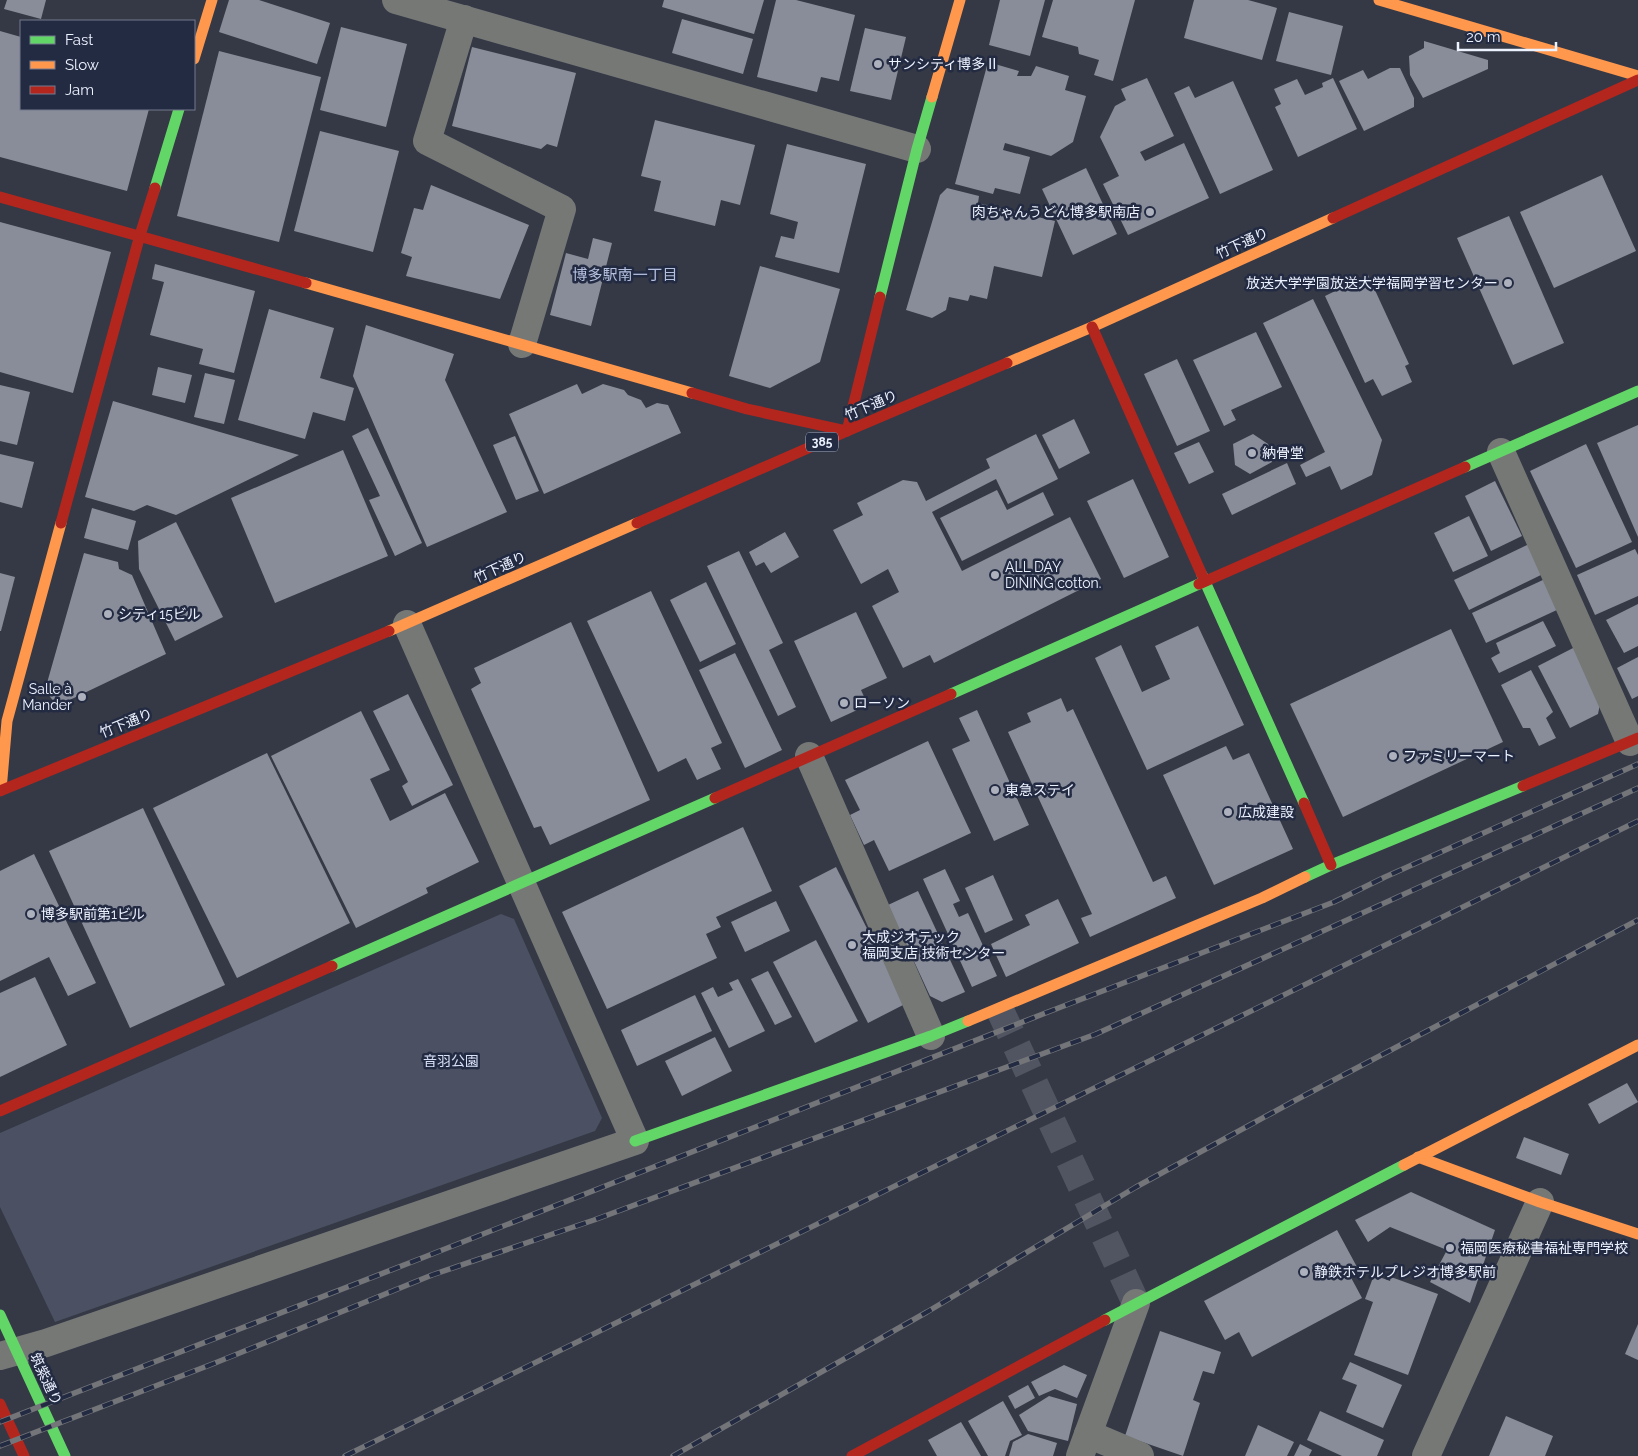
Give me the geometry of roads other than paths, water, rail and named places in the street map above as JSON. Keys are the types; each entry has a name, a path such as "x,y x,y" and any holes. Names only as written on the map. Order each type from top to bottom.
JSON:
{"main road":[{"path":"195,56 212,0"},
{"path":"0,197 747,409 847,431 917,149 960,0"},
{"path":"1379,0 1638,76"},
{"name":"竹下通り","path":"1,790 407,624 847,431 1092,328 1638,80"},
{"path":"1,790 7,720 140,236 179,110"},
{"path":"1092,328 1331,865"},
{"path":"0,1111 522,884 1638,391"},
{"path":"635,1141 931,1036 1262,898 1331,865 1634,740"},
{"path":"852,1456 1136,1303 1638,1045"},
{"path":"1418,1157 1540,1202 1638,1234"},
{"name":"筑紫通り","path":"0,1315 8,1353 65,1456"},
{"path":"0,1404 24,1456"}],"street":[{"path":"396,0 917,149"},
{"path":"464,19 427,141 562,209 522,344"},
{"path":"1501,452 1634,740"},
{"path":"8,1353 56,1340 635,1141 407,624"},
{"path":"809,756 931,1036"},
{"path":"1426,1456 1540,1202"},
{"path":"1136,1303 1084,1445 1140,1456"}],"tunnel":[{"path":"999,1008 1136,1303"}],"railway":[{"path":"0,1422 1334,902 1385,877 1638,764"},
{"path":"0,1446 215,1363 432,1275 594,1220 1096,1034 1638,788"},
{"path":"345,1456 1638,821"},
{"path":"673,1456 927,1312 1136,1187 1294,1101 1638,920"}],"place":[{"name":"サンシティ博多Ⅱ","path":"878,64"},
{"name":"肉ちゃんうどん博多駅南店","path":"1150,212"},
{"name":"放送大学学園放送大学福岡学習センター","path":"1508,283"},
{"name":"納骨堂","path":"1252,453"},
{"name":"ALL DAY DINING cotton.","path":"995,575"},
{"name":"シティ15ビル","path":"108,614"},
{"name":"Salle à Mander","path":"82,697"},
{"name":"ローソン","path":"844,703"},
{"name":"ファミリーマート","path":"1393,756"},
{"name":"東急ステイ","path":"995,790"},
{"name":"広成建設","path":"1228,812"},
{"name":"博多駅前第1ビル","path":"31,914"},
{"name":"大成ジオテック 福岡支店 技術センター","path":"852,945"},
{"name":"福岡医療秘書福祉専門学校","path":"1450,1248"},
{"name":"静鉄ホテルプレジオ博多駅前","path":"1304,1272"}],"district":[{"name":"博多駅南一丁目","path":"625,275"}],"park label":[{"name":"音羽公園","path":"451,1061"}]}
